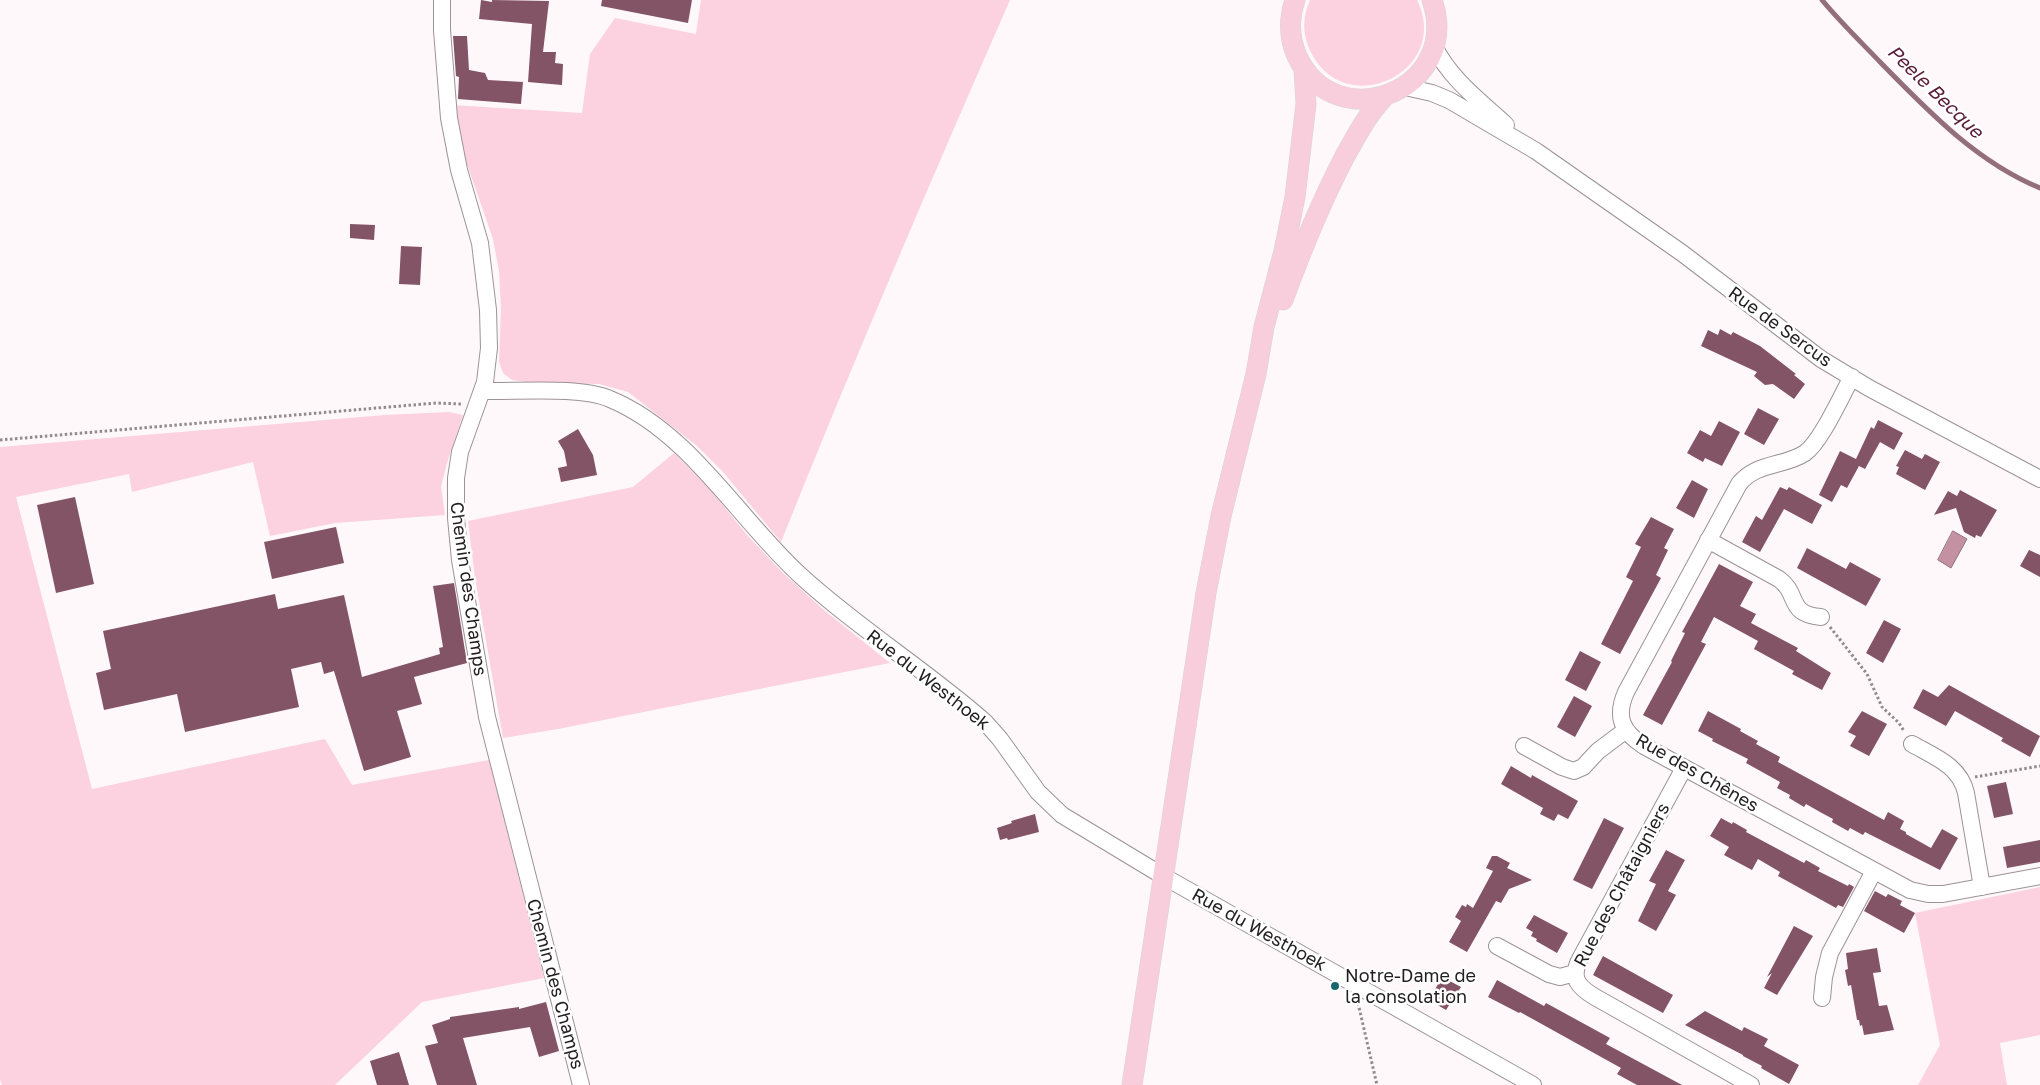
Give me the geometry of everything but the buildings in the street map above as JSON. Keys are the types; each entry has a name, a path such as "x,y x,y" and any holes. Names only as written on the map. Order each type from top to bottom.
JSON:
{"main road":[{"path":"1293,2 1290,25 1292,38 1295,51 1304,69 1317,83 1340,95 1365,99 1384,97 1405,86 1422,71 1434,46 1437,22 1432,0"},
{"path":"1132,1085 1207,583 1229,478 1256,374 1264,327 1288,233 1298,176 1306,104 1304,69"},
{"path":"1256,374 1290,279 1325,196 1361,126 1384,97"}],"street":[{"name":"Chemin des Champs","path":"442,0 443,48 450,126 459,170 480,243 487,300 489,348 482,391 460,452 454,491 465,593 487,718 581,1085"},
{"name":"Rue de Sercus","path":"1434,46 1442,61 1455,78 1536,151"},
{"name":"Rue de Sercus","path":"1405,86 1432,93 1449,100 1536,151 1682,253 1798,343 1852,377 2040,479"},
{"name":"Rue des Chênes","path":"1852,377 1810,449 1800,456 1758,468 1748,474 1739,484 1623,699 1621,718 1626,730 1644,746 1918,893 1944,894 2040,876"},
{"name":"Rue du Westhoek","path":"482,391 590,393 611,399 647,420 695,461 765,540 813,587 855,623 985,722 1004,744 1030,783 1054,809 1093,835 1163,876 1534,1085"},
{"path":"1708,540 1779,578 1787,586 1799,610 1807,615 1821,617"},
{"path":"1524,746 1562,767 1574,771 1582,767 1598,751 1626,730"},
{"path":"1912,744 1954,769 1962,780 1966,793 1982,887"},
{"name":"Rue des Châtaigniers","path":"1684,768 1580,959 1575,974 1579,984 1589,994 1751,1085"},
{"path":"1822,998 1824,977 1830,953 1874,870"},
{"path":"1497,946 1549,974 1560,976 1575,974"}],"path":[{"path":"0,440 436,404 455,403 476,408"},
{"path":"1821,617 1867,674 1882,707 1900,723 1912,744"},
{"path":"1962,780 2040,766"},
{"path":"1364,989 1358,1008 1377,1085"}],"shaded area":[{"path":"701,0 1010,0 893,270 781,542 723,472 697,446 628,392 599,384 533,383 512,380 503,373 499,362 501,309 499,271 493,239 459,141 452,105 582,113 590,54 615,18 696,34"},
{"path":"1310,0 1417,0 1424,26 1420,49 1407,67 1388,80 1367,85 1344,83 1324,71 1309,48 1304,24"},
{"path":"449,412 463,415 441,487 445,515 335,523 270,536 253,462 132,492 129,474 16,497 92,789 325,739 352,785 489,760 544,978 422,1002 335,1085 2,1085 0,1080 0,447 385,415"},
{"path":"674,453 709,488 747,535 782,572 825,611 890,663 558,729 503,738 475,578 468,521 633,487"},
{"path":"1953,531 1967,539 1951,568 1938,560"},
{"path":"2040,887 2040,1035 2000,1043 2007,1085 1918,1085 1940,1045 1915,913"}],"waterway":[{"name":"Peele Becque","path":"1822,0 1900,82 1955,134 1995,164 2040,188"}],"place":[{"name":"Notre-Dame de la consolation","path":"1335,986"}]}
